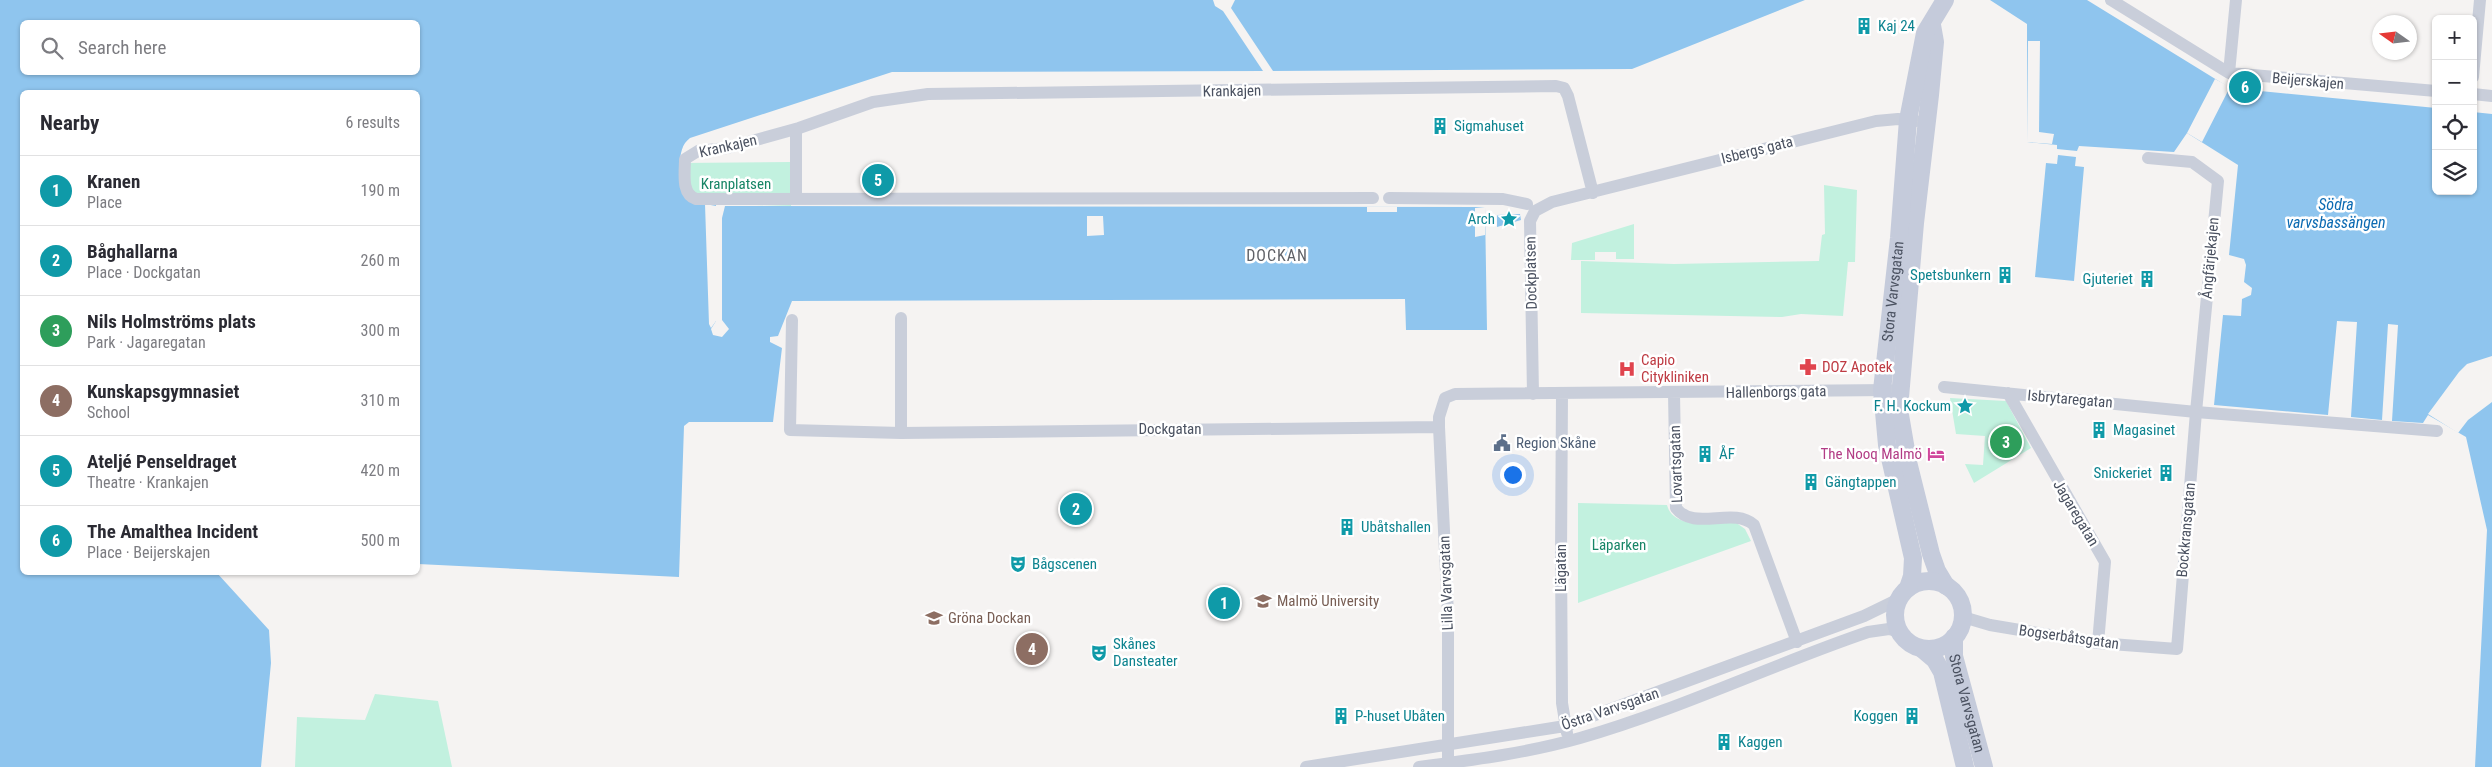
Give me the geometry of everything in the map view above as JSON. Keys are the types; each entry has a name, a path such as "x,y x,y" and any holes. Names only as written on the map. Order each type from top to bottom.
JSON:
{"street":[{"name":"Stora Varvsgatan","path":"1932,24 1935,42 1926,122 1890,390 1901,426 1908,462 1936,571 1946,586 1958,598 1963,617 1958,632 1943,647 1922,648 1911,644 1900,632 1895,618 1903,594 1912,576 1913,558 1886,445 1908,120 1925,33 1945,0"},
{"name":"Beijerskajen","path":"2111,0 2229,74 2432,91"},
{"path":"2229,74 2236,0"},
{"path":"2475,60 2480,0"},
{"name":"Krankajen","path":"1373,198 696,199 690,197 686,192 685,159 698,151 727,148 796,129 873,102 928,94 1556,86 1564,88 1568,96 1592,193"},
{"path":"2477,94 2492,96"},
{"name":"Isbergs gata","path":"1592,193 1630,181 1876,121 1908,120 1926,122"},
{"path":"796,129 796,199"},
{"name":"Ångfärjekajen","path":"2148,158 2192,162 2218,181 2196,412"},
{"name":"Dockplatsen","path":"1533,394 1530,221 1535,211 1552,202 1592,193"},
{"path":"1388,198 1503,199 1528,204"},
{"path":"901,318 901,433"},
{"name":"Dockgatan","path":"792,320 790,430 901,433 1439,427"},
{"name":"Isbrytaregatan","path":"1944,387 2196,412 2437,431"},
{"name":"Hallenborgs gata","path":"1562,394 1890,390"},
{"name":"Lovartsgatan","path":"1674,393 1676,508 1681,515 1688,518 1736,518 1748,520 1754,526 1797,642"},
{"name":"Lilla Varvsgatan","path":"1448,766 1448,614 1439,427 1442,402 1445,398 1455,394 1533,394"},
{"path":"1533,394 1562,394"},
{"name":"Lägatan","path":"1562,394 1560,557 1562,703 1569,740"},
{"name":"Jagaregatan","path":"2008,394 2105,562 2098,643"},
{"name":"Bockkransgatan","path":"2177,649 2196,412"},
{"path":"1903,594 1924,582 1932,581 1946,586"},
{"name":"Östra Varvsgatan","path":"1306,767 1565,726 1876,612 1903,594"},
{"name":"Bogserbåtsgatan","path":"1963,617 1990,625 2098,643 2177,649"},
{"name":"Östra Varvsgatan","path":"1419,767 1448,766 1569,740 1642,718 1868,632 1890,629 1900,632"},
{"name":"Stora Varvsgatan","path":"1954,637 1954,656 1984,767"},
{"name":"Stora Varvsgatan","path":"1922,648 1935,660 1942,672 1965,767"}],"green space":[{"name":"Kranplatsen","path":"791,162 791,206 696,203 681,163"},
{"path":"1824,185 1857,190 1855,262 1848,262 1843,316 1801,314 1782,317 1581,313 1581,261 1674,264 1819,261 1822,235 1825,234"},
{"path":"1634,224 1634,259 1616,259 1616,252 1595,252 1595,260 1571,260 1572,243"},
{"path":"1950,398 2006,401 2031,448 1974,483 1965,464 1983,465 1985,436 1956,434"},
{"name":"Läparken","path":"1578,503 1667,505 1671,513 1686,522 1706,524 1735,522 1745,529 1751,541 1578,603"},
{"path":"375,694 438,701 452,767 295,767 297,717 365,720"}],"water":[{"path":"0,0 1213,0 1215,6 1223,11 1263,71 892,72 690,138 685,143 681,155 682,192 696,203 716,205 716,321 711,329 713,335 722,337 729,329 722,320 722,218 725,206 1485,207 1487,330 1406,330 1405,299 792,301 778,336 770,337 770,342 782,348 773,422 689,422 684,426 679,577 420,564 420,90 20,90 20,575 219,575 269,630 271,663 261,767 0,767"},
{"path":"1235,0 1805,0 1632,69 1273,71 1231,8"},
{"name":"Södra varvsbassängen","path":"1990,0 2087,0 2230,88 2432,108 2432,195 2477,195 2477,112 2492,114 2492,767 2475,767 2487,530 2466,437 2428,415 2423,423 2392,421 2398,325 2388,324 2382,420 2351,417 2357,322 2337,321 2328,415 2214,405 2223,315 2241,316 2242,299 2251,295 2252,288 2244,282 2246,265 2244,259 2229,255 2238,165 2187,133 2174,152 2079,146 2077,151 2057,149 2057,145 2027,142 2027,24"},
{"path":"2058,155 2076,157 2075,166 2084,167 2074,281 2035,277 2046,163 2057,164"},
{"path":"1520,214 1521,220 1497,227 1497,215"}],"pier":[{"path":"2028,41 2040,41 2039,132 2054,134 2052,144 2027,142"},
{"path":"2215,79 2230,87 2202,142 2187,133"},
{"path":"705,204 716,206 716,321 711,328 709,324"},
{"path":"1367,207 1397,207 1397,212 1367,212"},
{"path":"1485,207 1485,235 1475,237 1475,208"},
{"path":"1087,216 1103,216 1104,235 1087,236"},
{"path":"2492,356 2492,402 2468,420 2458,433 2428,414 2467,364"}],"place":[{"name":"Kaj 24","path":"1864,26"},
{"name":"The Amalthea Incident","path":"2245,87"},
{"name":"Sigmahuset","path":"1440,126"},
{"name":"Ateljé Penseldraget","path":"878,180"},
{"name":"Arch","path":"1509,219"},
{"name":"Spetsbunkern","path":"2005,275"},
{"name":"Gjuteriet","path":"2147,279"},
{"name":"DOZ Apotek","path":"1808,367"},
{"name":"Capio Citykliniken","path":"1627,369"},
{"name":"F. H. Kockum","path":"1965,406"},
{"name":"Magasinet","path":"2099,430"},
{"name":"Nils Holmströms plats","path":"2006,442"},
{"name":"Region Skåne","path":"1502,443"},
{"name":"ÅF","path":"1705,454"},
{"name":"The Nooq Malmö","path":"1936,454"},
{"name":"Snickeriet","path":"2166,473"},
{"name":"Gängtappen","path":"1811,482"},
{"name":"Båghallarna","path":"1076,509"},
{"name":"Ubåtshallen","path":"1347,527"},
{"name":"Bågscenen","path":"1018,564"},
{"name":"Malmö University","path":"1263,601"},
{"name":"Kranen","path":"1224,603"},
{"name":"Gröna Dockan","path":"934,618"},
{"name":"Kunskapsgymnasiet","path":"1032,649"},
{"name":"Skånes Dansteater","path":"1099,653"},
{"name":"P-huset Ubåten","path":"1341,716"},
{"name":"Koggen","path":"1912,716"},
{"name":"Kaggen","path":"1724,742"}],"district":[{"name":"DOCKAN","path":"1277,255"}]}
